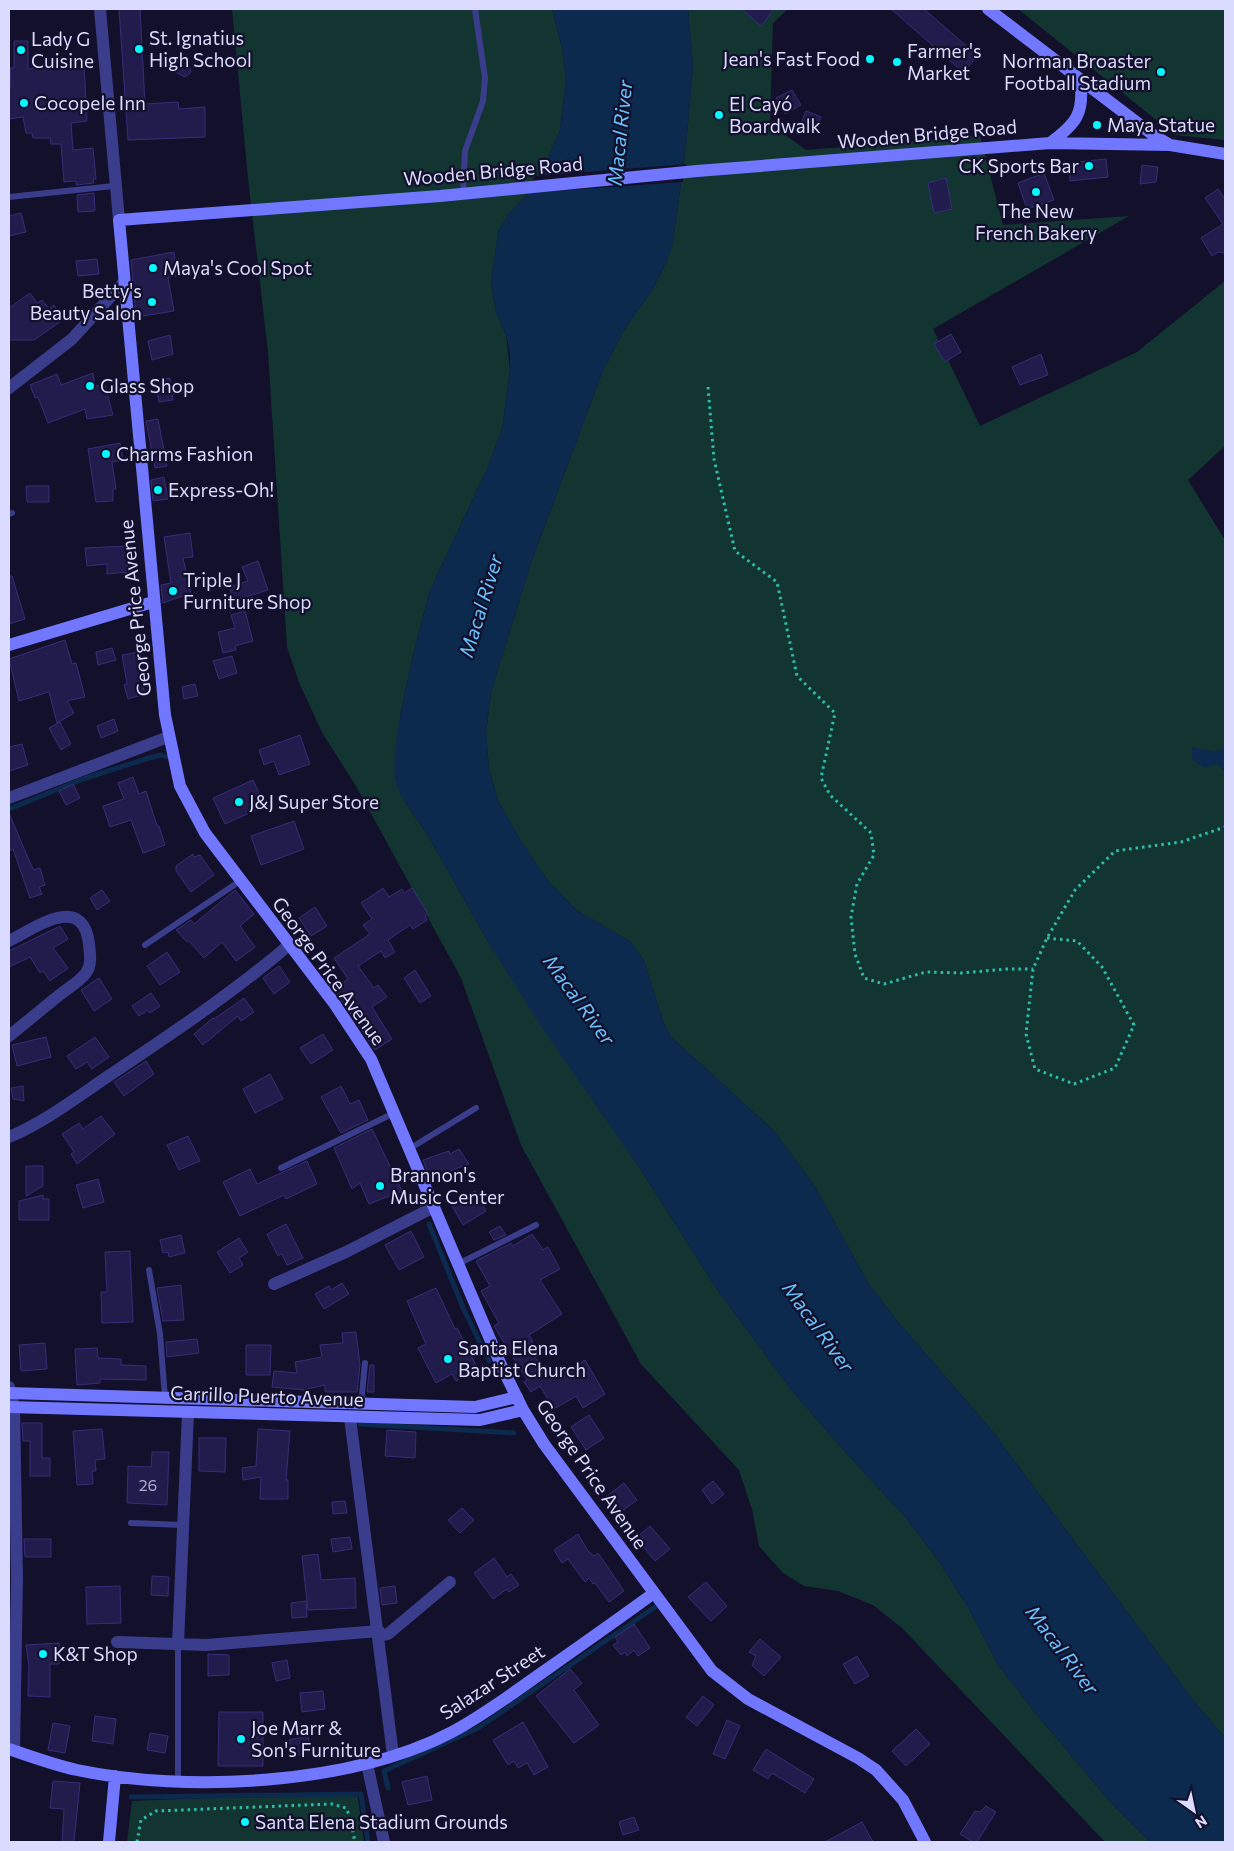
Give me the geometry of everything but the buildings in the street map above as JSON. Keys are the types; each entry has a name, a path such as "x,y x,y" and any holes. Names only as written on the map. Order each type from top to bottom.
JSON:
{"main road":[{"path":"988,9 1137,124 1170,145 1225,154"},
{"path":"1050,143 1078,118 1082,106 1080,80"},
{"name":"Wooden Bridge Road","path":"118,220 462,194 697,170 1050,143 1170,145"},
{"name":"George Price Avenue","path":"118,220 153,602 168,737 180,786 205,833 356,1036 370,1060 517,1397 544,1444 712,1671 730,1687 748,1699 858,1758 876,1770 903,1800 925,1842"},
{"path":"9,645 153,602"},
{"name":"Carrillo Puerto Avenue","path":"9,1393 475,1407 517,1397"},
{"name":"Carrillo Puerto Avenue","path":"11,1407 350,1418 480,1420 523,1410"},
{"name":"Salazar Street","path":"12,1750 44,1762 115,1776 178,1781 275,1778 323,1773 367,1764 450,1733 482,1716 654,1593"},
{"path":"109,1842 115,1776"}],"street":[{"name":"George Price Avenue","path":"100,9 118,220"},
{"path":"9,388 72,340 124,282"},
{"path":"9,798 168,737"},
{"path":"9,941 60,916 70,915 77,919 84,928 89,941 90,956 86,973 9,1036"},
{"path":"9,1137 44,1119 158,1042 249,978 289,945"},
{"path":"274,1284 339,1256 434,1208"},
{"path":"9,1387 17,1578 12,1750"},
{"path":"178,1644 188,1413"},
{"path":"350,1418 379,1633 393,1755"},
{"path":"117,1642 234,1644 379,1633 388,1634 450,1582"},
{"path":"367,1764 384,1842"}],"lane":[{"path":"462,194 465,151 483,101 486,78 475,9"},
{"path":"9,197 114,186"},
{"path":"145,945 240,881"},
{"path":"409,1149 476,1108"},
{"path":"281,1168 394,1113"},
{"path":"458,1264 536,1225"},
{"path":"148,1270 160,1334 165,1398"},
{"path":"361,1404 365,1363"},
{"path":"131,1523 184,1525"},
{"path":"178,1644 178,1781"}],"path":[{"path":"708,387 714,459 735,551 777,582 797,676 835,713 821,778 830,795 871,833 874,855 857,884 851,917 854,954 864,978 884,984 926,972 962,973 1006,969 1033,969"},
{"path":"1046,938 1077,941 1102,966 1134,1025 1115,1068 1074,1084 1036,1069 1026,1034 1033,969 1046,938 1075,890 1114,851 1181,842 1225,827"},
{"path":"136,1842 140,1820 156,1811 332,1804 346,1808 350,1817 355,1842"}],"green space":[{"path":"232,9 552,9 562,48 566,79 560,130 546,163 524,198 509,213 498,232 491,283 496,312 506,335 510,370 502,429 487,469 430,590 400,716 404,801 427,834 487,940 644,1175 716,1288 789,1387 907,1519 940,1563 969,1609 998,1665 1037,1715 1110,1802 1150,1842 1105,1842 902,1628 873,1605 838,1591 804,1586 783,1573 759,1546 752,1509 739,1470 641,1364 521,1145 461,978 356,786 323,734 300,685 287,647 268,352 248,178"},
{"path":"688,9 788,9 773,23 770,124 806,150 980,136 1003,225 1129,216 933,329 980,426 1137,352 1225,281 1225,446 1188,480 1225,540 1225,1738 1193,1700 990,1428 898,1322 868,1283 814,1185 774,1131 671,1037 663,1021 644,961 631,942 576,910 548,881 521,841 498,801 489,769 486,732 491,692 532,560 602,373 624,330 653,289 666,263 673,242 686,146 693,66"},
{"name":"Norman Broaster Football Stadium","path":"1018,9 1225,9 1225,140 1175,135"},
{"name":"Santa Elena Stadium Grounds","path":"357,1792 364,1842 127,1842 132,1801"}],"water":[{"name":"Macal River","path":"552,9 688,9 693,66 686,146 673,242 666,263 653,289 624,330 602,373 532,560 491,692 486,732 489,769 498,801 521,841 548,881 576,910 631,942 644,961 663,1021 671,1037 774,1131 814,1185 868,1283 898,1322 990,1428 1193,1700 1225,1738 1225,1842 1150,1842 1110,1802 1037,1715 998,1665 969,1609 940,1563 907,1519 789,1387 716,1288 644,1175 535,1017 487,940 427,834 404,801 397,786 394,773 400,716 430,590 487,469 502,429 510,370 510,354 506,335 496,312 491,283 498,232 509,213 524,198 546,163 560,130 566,79 562,48"},
{"path":"1192,747 1215,752 1223,748 1225,750 1225,773 1217,764 1204,768 1192,760"}],"pier":[{"path":"686,164 683,182 524,193 535,176"}],"waterway":[{"path":"9,809 83,779 149,758 161,755 167,757"},
{"path":"429,1224 464,1310 489,1361"},
{"path":"360,1424 514,1433"},
{"path":"388,1788 384,1771 478,1728 655,1607"},
{"path":"131,1797 361,1794 368,1842"}],"place":[{"name":"St. Ignatius High School","path":"139,49"},
{"name":"Lady G Cuisine","path":"21,50"},
{"name":"Jean's Fast Food","path":"870,59"},
{"name":"Farmer's Market","path":"897,62"},
{"name":"Norman Broaster Football Stadium","path":"1161,72"},
{"name":"Cocopele Inn","path":"24,103"},
{"name":"El Cayó Boardwalk","path":"719,115"},
{"name":"Maya Statue","path":"1097,125"},
{"name":"CK Sports Bar","path":"1089,166"},
{"name":"The New French Bakery","path":"1036,192"},
{"name":"Maya's Cool Spot","path":"153,268"},
{"name":"Betty's Beauty Salon","path":"152,302"},
{"name":"Glass Shop","path":"90,386"},
{"name":"Charms Fashion","path":"106,454"},
{"name":"Express-Oh!","path":"158,490"},
{"name":"Triple J Furniture Shop","path":"173,591"},
{"name":"J&J Super Store","path":"239,802"},
{"name":"Brannon's Music Center","path":"380,1186"},
{"name":"Santa Elena Baptist Church","path":"448,1359"},
{"name":"K&T Shop","path":"43,1654"},
{"name":"Joe Marr & Son's Furniture","path":"241,1739"},
{"name":"Santa Elena Stadium Grounds","path":"245,1822"}]}
